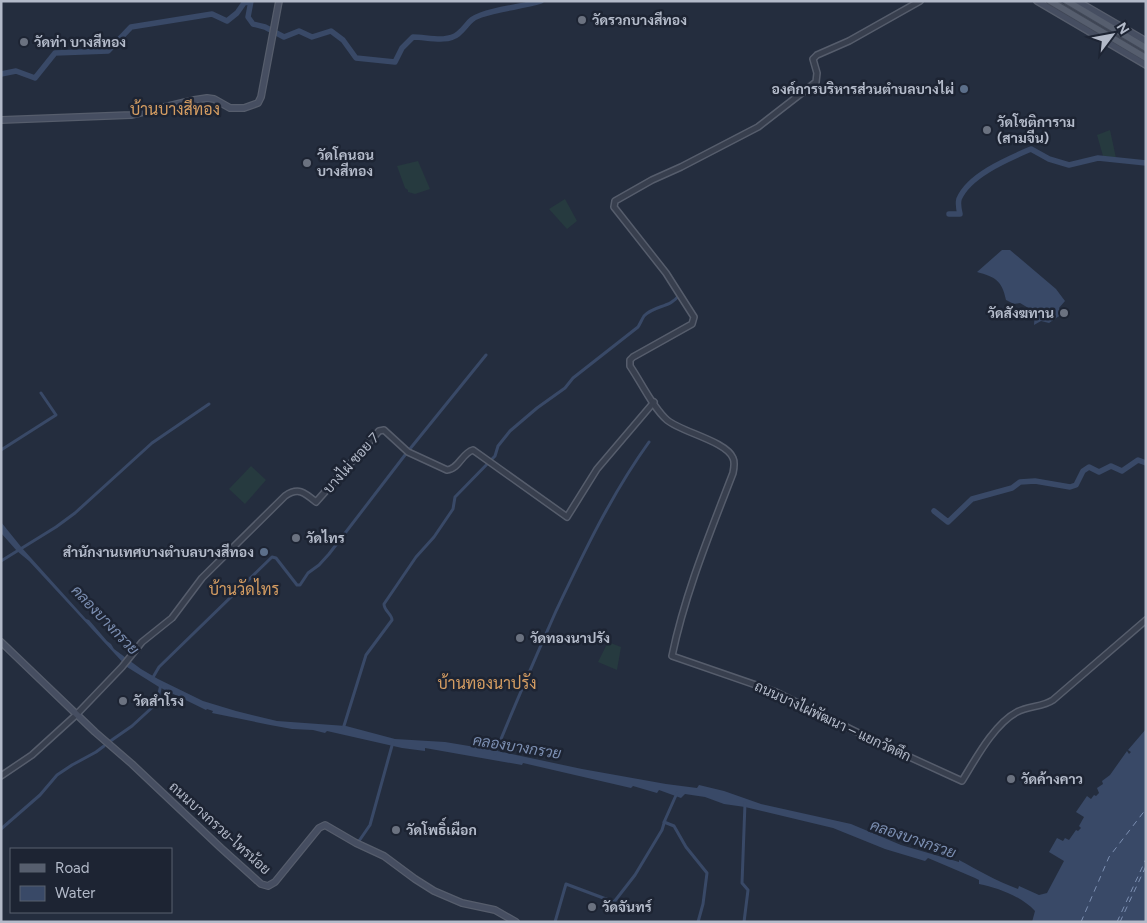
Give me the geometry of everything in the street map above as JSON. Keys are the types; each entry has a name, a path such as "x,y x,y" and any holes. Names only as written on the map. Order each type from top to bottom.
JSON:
{"main road":[{"path":"1,120 131,115 194,100 211,98 230,108 252,106 258,103 261,97 279,1"},
{"path":"1037,1 1146,64"},
{"path":"1050,1 1146,58"},
{"path":"1067,1 1146,48"},
{"path":"1077,1 1146,41"},
{"path":"1122,44 1146,64"},
{"name":"ถนนบางกรวย-ไทรน้อย","path":"1,642 76,715 132,764 261,884 268,886 275,882 319,828 327,825 357,844 384,856 434,891 462,903 495,910 516,922"}],"street":[{"path":"654,402 630,366 630,360 692,324 694,317 666,273 614,207 614,204 618,198 758,127 816,82 817,73 813,59 817,55 849,41 920,1"},
{"name":"บางไผ่ ซอย 7","path":"76,715 114,676 145,640 172,618 196,584 285,496 292,492 300,491 316,502 379,430 384,430 407,451 438,467 450,470 470,450 476,452 567,517 597,469 654,402"},
{"name":"ถนนบางไผ่พัฒนา – แยกวัดตึก","path":"654,402 668,421 729,452 734,464 733,473 689,590 678,625 672,656 776,692 878,743 962,781 996,731 1008,719 1021,710 1053,700 1146,620"},
{"path":"1,776 32,755 76,715"}],"green space":[{"path":"1110,130 1116,158 1103,156 1097,135"},
{"path":"418,161 430,189 415,194 408,192 405,188 397,166"},
{"path":"565,199 577,221 567,229 549,209"},
{"path":"251,466 266,480 245,504 229,489"},
{"path":"608,642 621,647 617,670 598,662"}],"water":[{"path":"1002,250 1010,250 1056,289 1065,301 1059,308 1062,314 1049,323 1041,321 1034,325 1035,312 1020,303 1014,304 1006,300 997,280 977,272"},
{"path":"1,522 22,548 114,649 158,679 203,701 277,721 346,726 395,739 445,742 666,784 697,788 699,785 724,791 761,804 851,824 901,845 959,862 959,860 1018,889 1019,886 1039,895 1047,893 1064,861 1049,852 1057,838 1063,841 1065,838 1069,840 1076,830 1078,831 1081,828 1079,826 1084,817 1076,812 1087,796 1091,799 1099,793 1097,788 1103,784 1102,781 1110,775 1127,751 1129,754 1131,752 1128,750 1146,729 1146,922 1032,922 1035,911 1023,901 1001,890 979,884 979,880 928,858 925,861 885,849 833,828 745,807 724,804 705,797 685,794 681,798 659,790 657,793 633,786 631,788 523,763 522,765 425,748 425,751 402,748 327,731 325,733 313,730 292,729 212,713 213,711 206,710 159,687 127,667 1,533"}],"waterway":[{"path":"1,74 16,71 35,78 55,53 108,51 131,27 212,14 227,21 237,13 244,3 251,1 248,17 253,24 265,27 284,37 299,31 312,37 331,31 343,40 356,58 395,62 402,48 413,37 437,39 453,37 476,17 541,1"},
{"path":"949,214 960,214 959,199 971,182 990,169 1031,149 1049,159 1069,165 1098,158 1146,163"},
{"path":"343,729 366,655 392,620 384,604 416,557 434,537 453,509 455,497 495,456 498,446 510,431 638,327 648,312 672,302 679,295"},
{"path":"152,679 159,667 272,557 276,558 297,585 300,585 308,573 329,554 405,455 486,355"},
{"path":"1,450 56,415 41,393"},
{"path":"1,561 75,513 152,443 209,404"},
{"name":"คลองบางกรวย","path":"495,754 556,611 577,567 622,482 649,442"},
{"path":"934,511 948,522 972,499 1012,488 1020,482 1035,481 1070,487 1076,485 1083,471 1089,467 1099,472 1111,466 1122,471 1138,460 1146,463"},
{"path":"109,742 132,726 157,703 161,684"},
{"path":"359,841 370,825 393,742"},
{"path":"1,829 40,795 57,775 104,746"},
{"path":"555,922 566,884 614,902 635,875 662,830 677,793"},
{"path":"744,922 748,890 742,883 745,803"},
{"path":"664,822 674,826 686,847 707,873 703,904 698,922"}],"ferry route":[{"path":"1081,922 1109,857 1146,809"},
{"path":"1117,922 1146,859"},
{"path":"1120,922 1146,866"}],"place":[{"name":"วัดรวกบางสีทอง","path":"582,20"},
{"name":"วัดท่า บางสีทอง","path":"24,42"},
{"name":"องค์การบริหารส่วนตำบลบางไผ่","path":"964,89"},
{"name":"วัดโชติการาม (สามจีน)","path":"987,130"},
{"name":"วัดโคนอน บางสีทอง","path":"307,163"},
{"name":"วัดสังฆทาน","path":"1064,313"},
{"name":"วัดไทร","path":"296,538"},
{"name":"สำนักงานเทศบางตำบลบางสีทอง","path":"264,552"},
{"name":"วัดทองนาปรัง","path":"520,638"},
{"name":"วัดสําโรง","path":"123,701"},
{"name":"วัดค้างคาว","path":"1011,779"},
{"name":"วัดโพธิ์เผือก","path":"396,830"},
{"name":"วัดจันทร์","path":"592,907"}],"district":[{"name":"บ้านบางสีทอง","path":"175,109"},
{"name":"บ้านวัดไทร","path":"244,589"},
{"name":"บ้านทองนาปรัง","path":"487,683"}]}
